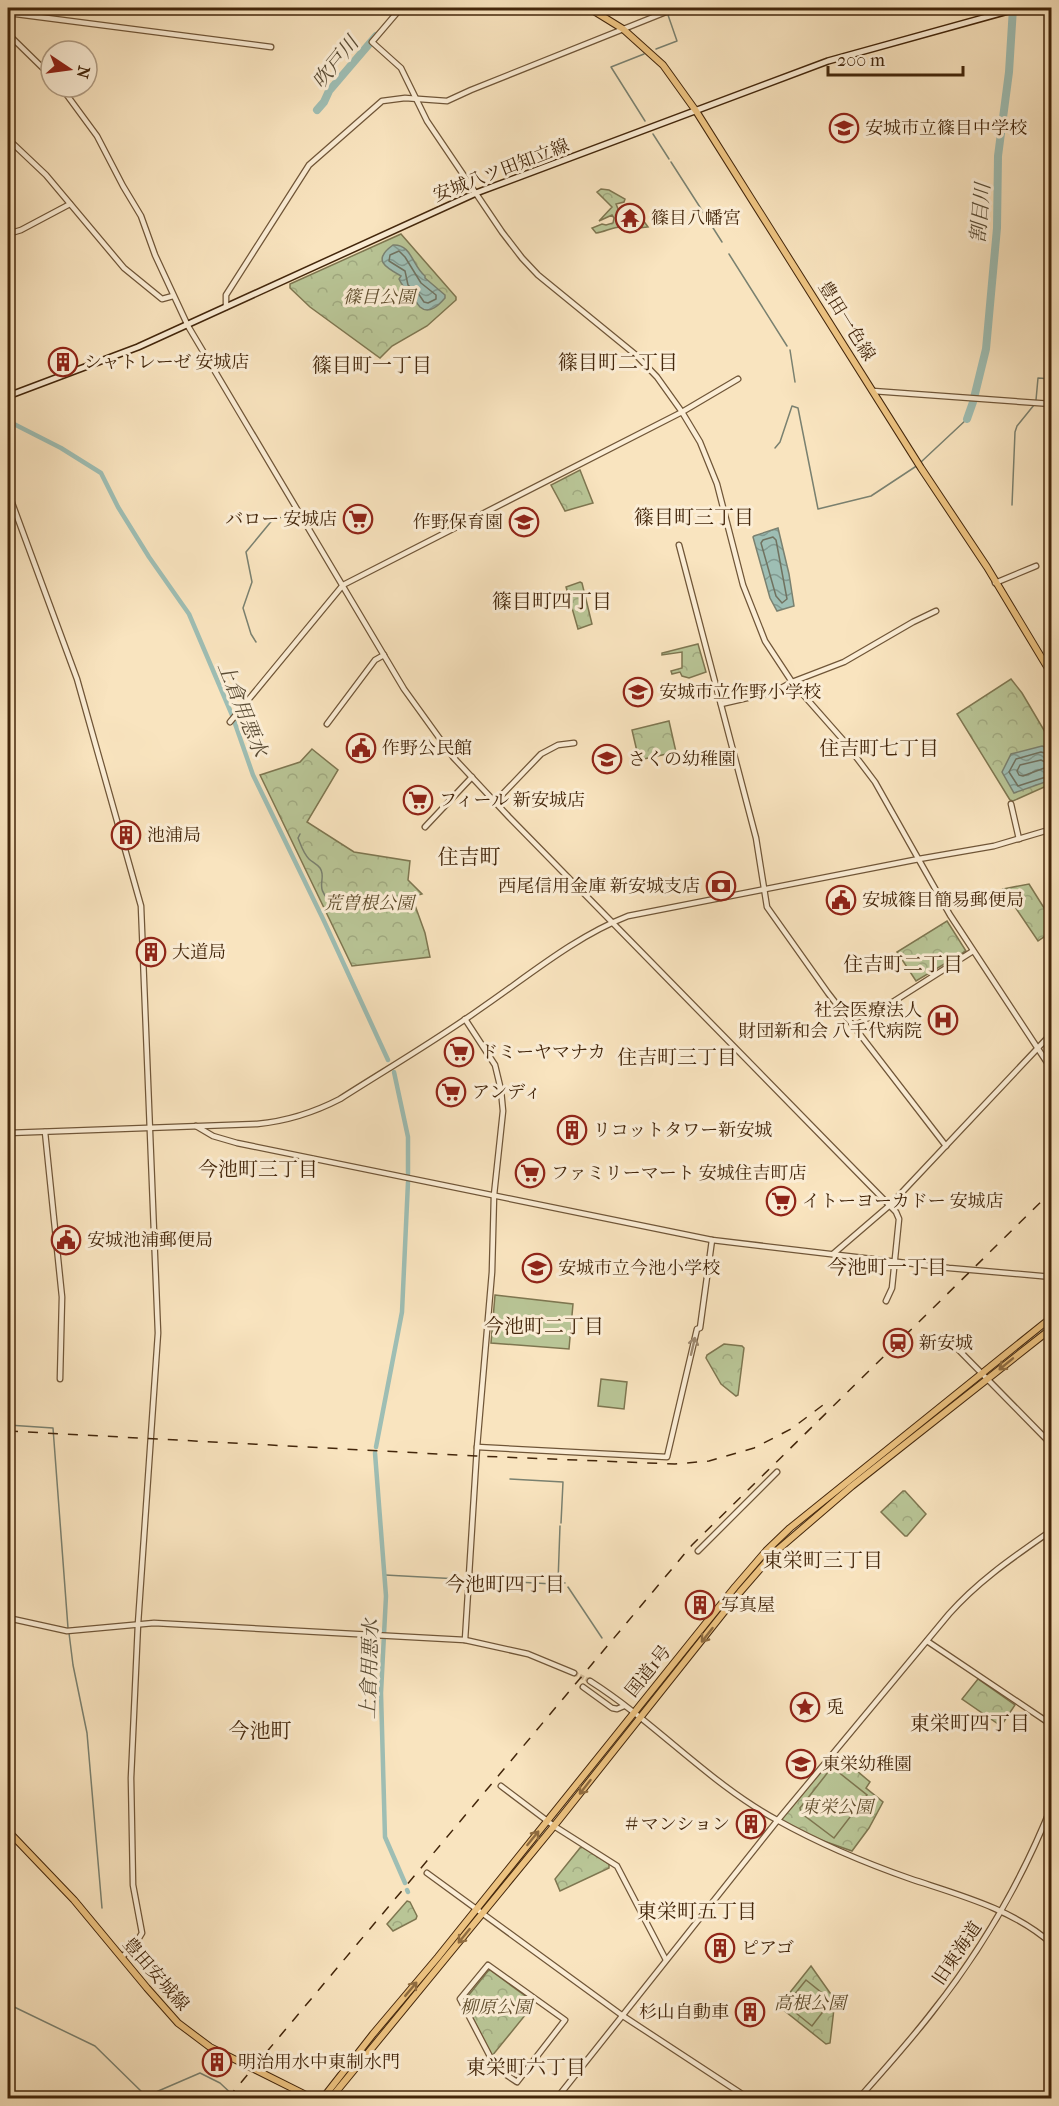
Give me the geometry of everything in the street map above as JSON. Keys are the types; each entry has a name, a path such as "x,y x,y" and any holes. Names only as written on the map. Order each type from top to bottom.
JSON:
{"main road":[{"name":"豊田一色線","path":"589,8 623,29 663,64 696,111 1052,675"},
{"name":"安城八ツ田知立線","path":"8,396 188,326 476,193 828,61 1019,8"},
{"name":"国道1号","path":"323,2098 735,1587 778,1539 1052,1317"},
{"name":"国道1号","path":"331,2098 774,1553 852,1486 1052,1328"},
{"name":"豊田安城線","path":"8,1830 74,1900 178,2022 204,2042 312,2098"}],"street":[{"path":"401,8 372,42 401,68 438,138 522,258 545,280 636,355 657,376 682,412 700,442 717,484 743,585 765,641 792,682 844,741 875,782 950,915 1052,1070"},
{"path":"226,307 226,295 309,165 382,101 405,98 438,102 453,100 471,90 676,8"},
{"path":"8,13 271,47"},
{"path":"8,34 39,63"},
{"path":"70,99 97,136 141,216 173,296 188,326 384,655 433,731 472,777 890,1205 899,1219 892,1287 886,1301"},
{"path":"8,139 41,170 97,238 142,284 162,299 173,296"},
{"path":"8,234 21,230 70,204"},
{"path":"230,722 343,585 682,412 738,379"},
{"path":"873,392 1052,404"},
{"path":"8,492 78,680 141,906 158,1333 138,1624 131,1778 133,1885 142,1933 122,1957"},
{"path":"679,545 756,838 767,907 946,1146"},
{"path":"995,583 1036,566"},
{"path":"721,704 774,692 792,682 844,662 936,611"},
{"path":"327,724 375,660 384,655"},
{"path":"496,801 541,754 558,745 574,743"},
{"path":"425,827 472,777"},
{"path":"1011,804 1019,839"},
{"path":"8,1132 282,1121 317,1112 340,1100 465,1019 552,959 613,922 628,916 994,846 1052,829"},
{"path":"855,1026 973,951"},
{"path":"465,1019 495,1065 503,1111 494,1195 492,1272 477,1448 465,1640"},
{"path":"833,1254 890,1205 1052,1034"},
{"path":"196,1126 213,1136 237,1143 712,1240 894,1262 1052,1277"},
{"path":"45,1132 62,1297 60,1379"},
{"path":"477,1448 666,1457 697,1329 700,1328 712,1240"},
{"path":"945,1336 1052,1445"},
{"path":"698,1551 777,1472"},
{"path":"557,2098 777,1821 968,1591 1052,1530"},
{"path":"8,1549 8,1570"},
{"path":"8,1557 10,1589 8,1610"},
{"path":"8,1618 68,1631 154,1623 465,1640 528,1654 574,1673"},
{"path":"927,1641 1052,1725"},
{"path":"590,1681 746,1802 777,1821 852,1856 1000,1912 1026,1925 1052,1944"},
{"path":"583,1687 612,1708 617,1709 624,1706"},
{"path":"501,1786 554,1826 617,1866 666,1960"},
{"name":"旧東海道","path":"859,2098 959,1977 1000,1912 1052,1805"},
{"path":"427,1873 623,2016 748,2098"},
{"path":"488,1965 565,2020 517,2082 496,2068 460,1999 488,1965"}],"green space":[{"path":"601,189 609,190 625,199 624,202 616,204 628,223 634,227 640,222 633,212 635,209 648,227 622,230 618,227 596,233 592,228 613,223 614,218 612,215 599,221 612,207 597,192"},
{"name":"篠目公園","path":"401,234 456,297 456,300 427,326 392,346 380,358 310,307 290,288 290,284"},
{"path":"580,470 593,503 565,511 551,485"},
{"path":"580,582 592,624 578,629 566,587"},
{"path":"698,644 706,672 689,678 682,676 680,672 672,674 671,671 682,668 682,652 662,655 662,653"},
{"path":"1011,679 1051,742 1051,784 1013,801 1010,800 957,714"},
{"path":"669,721 676,752 639,760 632,730"},
{"name":"荒曽根公園","path":"312,749 338,770 307,822 354,852 410,861 408,880 422,894 412,897 425,933 430,957 352,966 260,775 300,762"},
{"path":"1029,884 1051,919 1051,932 1038,941 1003,889"},
{"path":"947,921 966,951 916,981 897,952"},
{"path":"495,1295 573,1304 569,1349 491,1343"},
{"path":"724,1344 744,1348 738,1395 736,1396 721,1384 706,1358"},
{"path":"601,1379 627,1382 624,1409 598,1406"},
{"path":"903,1491 926,1514 907,1536 881,1512"},
{"path":"978,1679 1015,1705 1001,1726 962,1699"},
{"name":"東栄公園","path":"836,1753 870,1782 866,1788 883,1802 869,1828 852,1851 815,1838 780,1820"},
{"path":"832,1767 867,1795 834,1838 801,1813 800,1808"},
{"path":"583,1847 609,1864 609,1868 560,1891 555,1879"},
{"path":"407,1901 410,1902 417,1916 416,1919 393,1931 387,1924"},
{"name":"高根公園","path":"811,1966 835,2000 830,2043 826,2044 780,2005"},
{"name":"柳原公園","path":"490,1970 535,2003 492,2056 464,2001"},
{"path":"806,1980 822,1993 825,2009 812,2026 786,2005"}],"water":[{"path":"393,245 404,248 425,278 445,295 437,306 430,310 420,307 399,279 401,276 383,263 383,255"},
{"path":"778,528 794,606 777,611 770,598 753,537"},
{"path":"1042,746 1050,749 1051,752 1051,780 1014,793 1002,772 1011,754"}],"waterway":[{"name":"割目川","path":"967,419 986,349 997,228 998,156 1009,72 1013,8"},
{"path":"656,49 677,41 668,15"},
{"name":"吹戸川","path":"317,110 329,91 376,36"},
{"path":"644,54 611,67 645,121"},
{"path":"653,134 669,159"},
{"path":"671,162 705,215"},
{"path":"708,220 722,242"},
{"path":"729,254 787,346"},
{"path":"790,350 795,382"},
{"path":"1036,400 1038,378 1052,379"},
{"path":"1012,505 1015,432 1017,426 1034,405"},
{"path":"775,448 780,442 792,406 798,408 818,509 871,496 918,465"},
{"path":"921,462 967,419"},
{"name":"上倉用悪水","path":"8,421 61,448 101,473 118,507 149,557 189,614 232,715 253,775 388,1060"},
{"path":"256,642 251,634 243,608 252,582 246,552 274,518 292,517"},
{"path":"300,834 298,838 304,852 322,872 322,889 335,905"},
{"name":"上倉用悪水","path":"394,1072 408,1137 408,1174"},
{"name":"上倉用悪水","path":"376,1447 402,1312 408,1182"},
{"path":"8,1425 53,1428 68,1628"},
{"name":"上倉用悪水","path":"375,1453 386,1596 381,1693 385,1837 405,1883"},
{"path":"510,1479 563,1482 561,1523"},
{"path":"560,1526 558,1582 565,1583"},
{"path":"385,1575 553,1584"},
{"path":"568,1587 602,1638"},
{"path":"69,1633 87,1733 102,1908"},
{"path":"8,2004 95,2046 145,2095 200,2073 220,2083 236,2098"}],"tunnel":[{"path":"574,1673 590,1681"}],"railway":[{"path":"228,2098 692,1545 1052,1191"},
{"path":"8,1431 476,1456 675,1464 709,1461 754,1448 791,1429 823,1405"}],"place":[{"name":"安城市立篠目中学校","path":"844,128"},
{"name":"篠目八幡宮","path":"630,218"},
{"name":"シャトレーゼ 安城店","path":"63,362"},
{"name":"バロー 安城店","path":"358,519"},
{"name":"作野保育園","path":"524,522"},
{"name":"安城市立作野小学校","path":"638,692"},
{"name":"作野公民館","path":"361,748"},
{"name":"さくの幼稚園","path":"607,759"},
{"name":"フィール 新安城店","path":"418,800"},
{"name":"池浦局","path":"126,835"},
{"name":"西尾信用金庫 新安城支店","path":"721,886"},
{"name":"安城篠目簡易郵便局","path":"841,900"},
{"name":"大道局","path":"151,952"},
{"name":"社会医療法人 財団新和会 八千代病院","path":"943,1020"},
{"name":"ドミーヤマナカ","path":"459,1052"},
{"name":"アンディ","path":"451,1092"},
{"name":"リコットタワー新安城","path":"572,1130"},
{"name":"ファミリーマート 安城住吉町店","path":"530,1173"},
{"name":"イトーヨーカドー 安城店","path":"781,1201"},
{"name":"安城池浦郵便局","path":"66,1240"},
{"name":"安城市立今池小学校","path":"537,1268"},
{"name":"新安城","path":"898,1343"},
{"name":"写真屋","path":"700,1605"},
{"name":"兎","path":"805,1707"},
{"name":"東栄幼稚園","path":"801,1764"},
{"name":"＃マンション","path":"751,1824"},
{"name":"ピアゴ","path":"720,1948"},
{"name":"杉山自動車","path":"750,2012"},
{"name":"明治用水中東制水門","path":"217,2062"}],"district":[{"name":"篠目町二丁目","path":"618,362"},
{"name":"篠目町一丁目","path":"372,365"},
{"name":"篠目町三丁目","path":"694,517"},
{"name":"篠目町四丁目","path":"552,601"},
{"name":"住吉町七丁目","path":"879,748"},
{"name":"住吉町","path":"469,857"},
{"name":"住吉町二丁目","path":"903,964"},
{"name":"住吉町三丁目","path":"677,1057"},
{"name":"今池町三丁目","path":"258,1169"},
{"name":"今池町一丁目","path":"887,1267"},
{"name":"今池町二丁目","path":"544,1326"},
{"name":"東栄町三丁目","path":"823,1560"},
{"name":"今池町四丁目","path":"505,1584"},
{"name":"東栄町四丁目","path":"970,1723"},
{"name":"今池町","path":"260,1731"},
{"name":"東栄町五丁目","path":"697,1911"},
{"name":"東栄町六丁目","path":"526,2067"}]}
